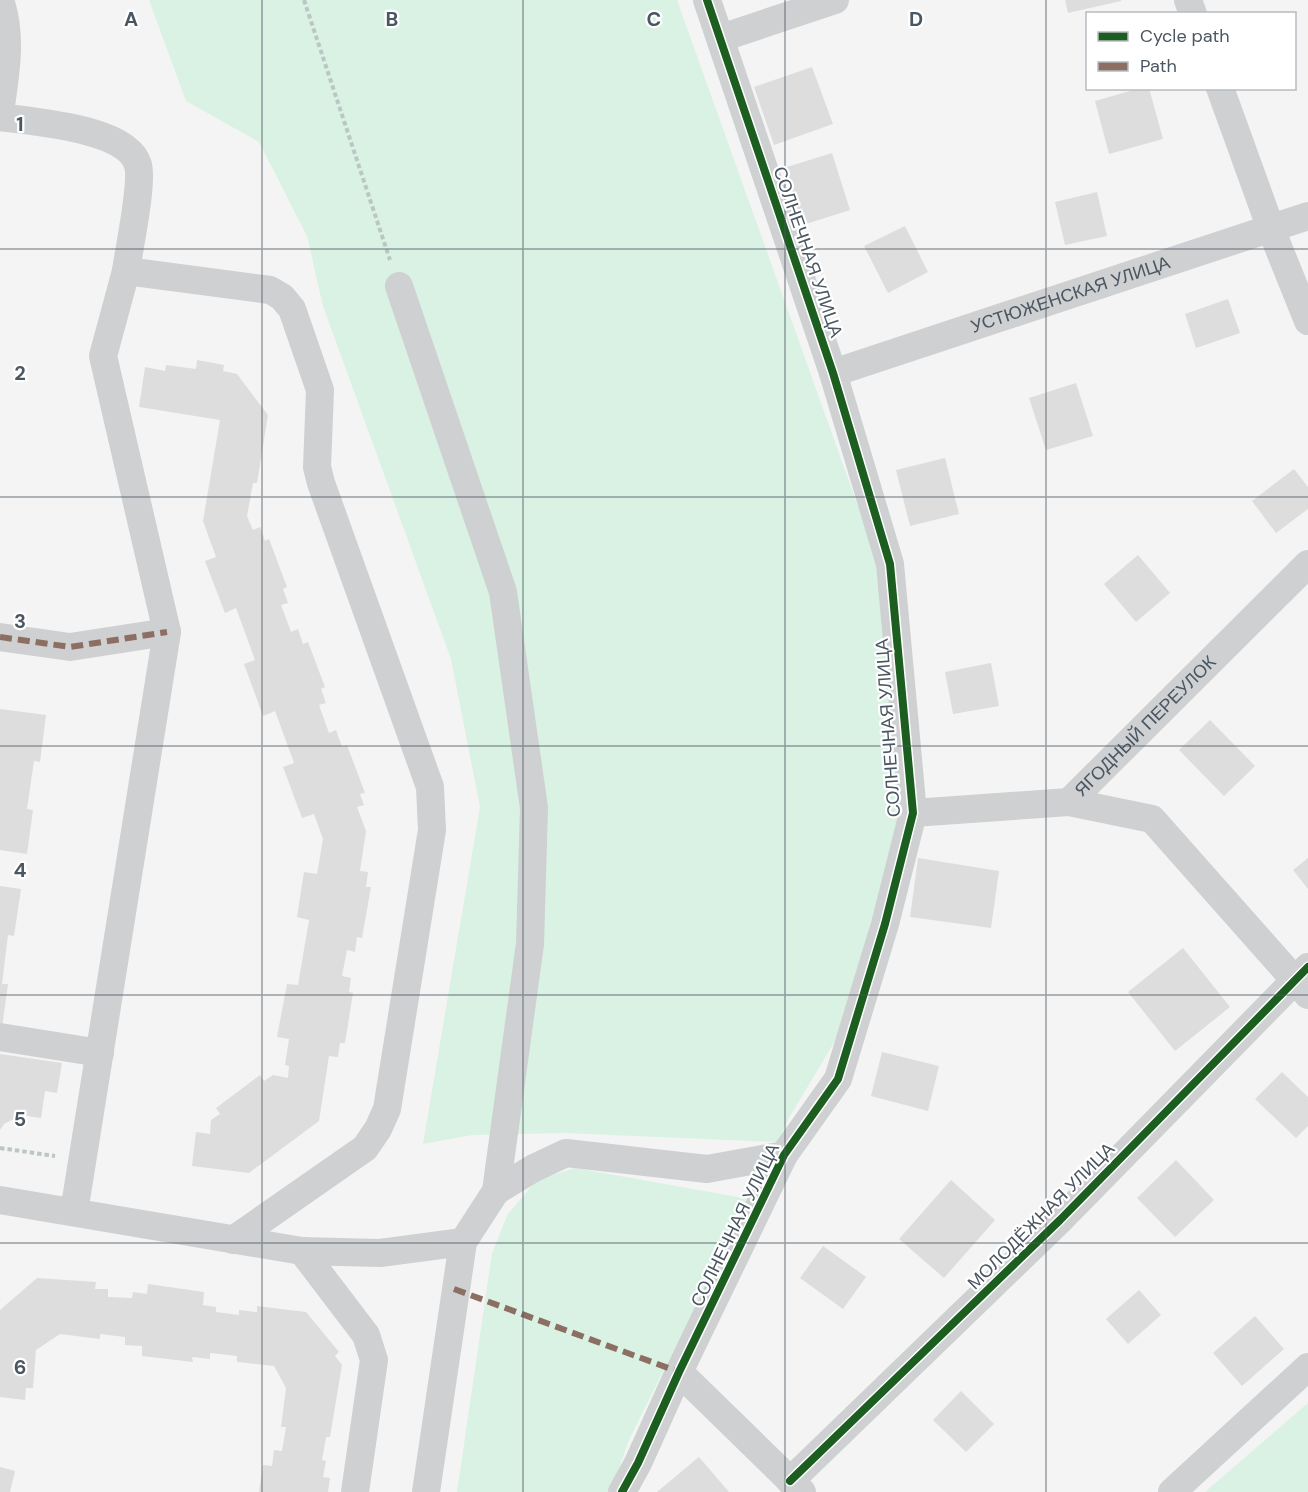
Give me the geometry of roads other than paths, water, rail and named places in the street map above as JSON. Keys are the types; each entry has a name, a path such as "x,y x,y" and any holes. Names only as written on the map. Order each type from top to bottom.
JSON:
{"street":[{"path":"0,0 4,11 8,50 0,115 92,132 111,138 126,148 138,165 138,186 126,271 103,356 167,632 74,1212"},
{"name":"СОЛНЕЧНАЯ УЛИЦА","path":"622,1492 638,1463 679,1372 784,1155 838,1079 885,924 913,813 890,564 833,373 707,0"},
{"path":"721,38 834,0"},
{"path":"1221,90 1271,229 1308,321"},
{"name":"УСТЮЖЕНСКАЯ УЛИЦА","path":"833,373 1308,216"},
{"path":"126,271 270,290 282,297 292,309 320,390 317,467 321,483 430,787 432,830 387,1109 378,1130 365,1148 233,1240"},
{"path":"399,286 503,592 534,808 530,944 496,1191 463,1242 426,1492"},
{"name":"ЯГОДНЫЙ ПЕРЕУЛОК","path":"913,813 1069,802 1308,564"},
{"path":"0,637 70,646 167,632"},
{"path":"1069,802 1152,819 1304,981"},
{"name":"МОЛОДЁЖНАЯ УЛИЦА","path":"796,1486 1060,1220 1304,981"},
{"path":"0,1037 100,1053"},
{"path":"496,1191 534,1168 566,1153 707,1169 784,1155"},
{"path":"0,1200 302,1251 380,1253 463,1242"},
{"path":"302,1251 366,1335 374,1360 355,1492"},
{"path":"1172,1492 1308,1367"},
{"path":"679,1372 796,1486"}]}
